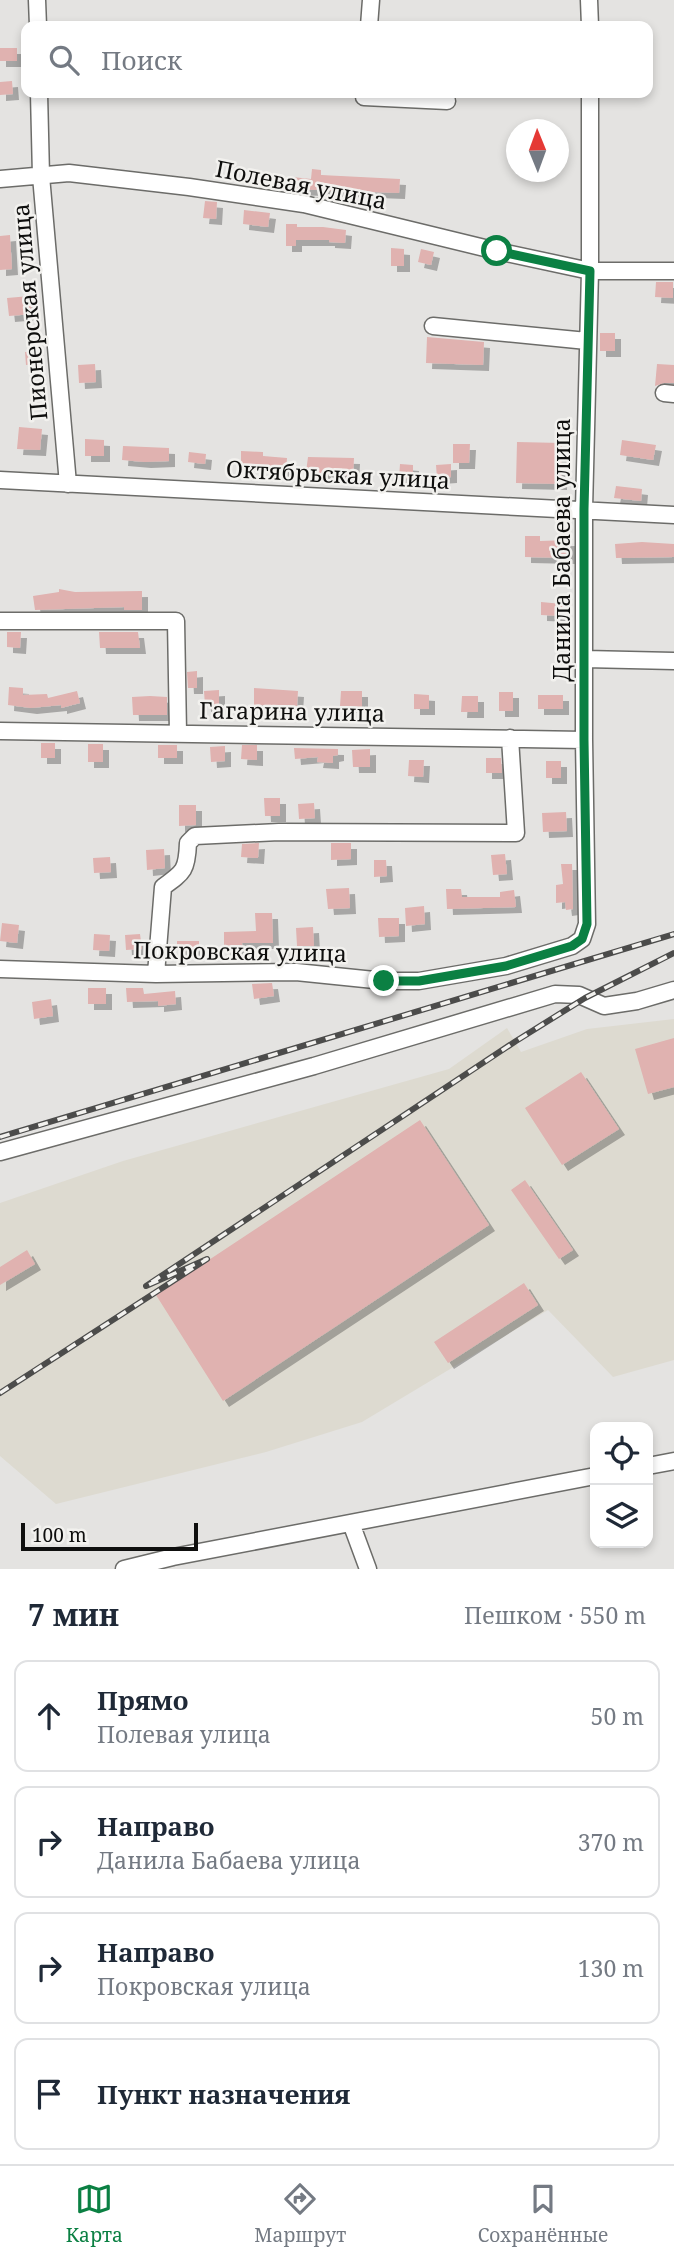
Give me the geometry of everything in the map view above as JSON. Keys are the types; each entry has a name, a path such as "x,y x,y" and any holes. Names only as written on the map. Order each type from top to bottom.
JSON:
{"street":[{"path":"37,0 37,21"},
{"path":"369,21 371,0"},
{"path":"589,0 590,21"},
{"name":"Пионерская улица","path":"39,98 41,176 68,484"},
{"path":"385,98 447,101"},
{"name":"Данила Бабаева улица","path":"587,924 584,509 590,271 590,98"},
{"name":"Полевая улица","path":"0,179 69,173 189,187 304,204 590,271 674,271"},
{"path":"433,326 587,341"},
{"name":"Октябрьская улица","path":"0,480 674,515"},
{"path":"0,621 176,621 178,733"},
{"path":"585,659 674,661"},
{"name":"Гагарина улица","path":"0,731 584,740"},
{"path":"156,974 163,887 183,872 188,843 195,836 279,832 516,833 510,738"},
{"name":"Покровская улица","path":"0,969 156,974 296,972 349,975 384,981 419,981 506,966 572,946 582,939 587,924"},
{"path":"0,1152 314,1066 555,994 579,995 604,1006 637,1001 674,990"},
{"path":"653,1465 674,1461"},
{"path":"124,1569 173,1557 590,1477"},
{"path":"351,1523 368,1569"}],"shaded area":[{"path":"674,1019 674,1360 613,1377 548,1310 362,1422 266,1452 56,1504 0,1456 0,1203 123,1161 449,1069 507,1028 521,1052 587,1029"}],"building":[{"path":"0,48 17,48 17,61 0,61"},
{"path":"12,81 13,94 0,95 0,82"},
{"path":"312,169 321,170 321,175 400,179 399,193 291,189 292,177 311,179"},
{"path":"205,201 217,202 216,219 203,218"},
{"path":"244,210 270,213 268,227 243,224"},
{"path":"286,224 346,230 345,243 296,240 296,246 286,246"},
{"path":"10,235 12,269 0,270 0,236"},
{"path":"391,248 404,249 404,266 391,266"},
{"path":"421,249 434,252 431,265 418,262"},
{"path":"656,282 673,282 673,298 655,297"},
{"path":"30,296 32,314 9,316 7,298"},
{"path":"600,333 615,333 615,351 600,351"},
{"path":"427,337 484,342 483,365 426,363"},
{"path":"34,351 35,364 26,365 25,352"},
{"path":"95,364 96,382 79,383 78,365"},
{"path":"657,364 674,365 674,383 655,386"},
{"path":"19,427 42,429 40,450 17,449"},
{"path":"85,439 104,440 104,456 85,456"},
{"path":"622,440 656,445 653,460 620,455"},
{"path":"517,442 562,443 561,484 516,483"},
{"path":"453,444 470,444 469,463 453,463"},
{"path":"123,446 169,448 169,461 122,460"},
{"path":"241,451 263,452 263,456 287,458 286,471 271,470 272,466 241,465"},
{"path":"189,452 206,454 205,464 188,462"},
{"path":"308,457 354,458 353,476 306,472"},
{"path":"400,464 413,465 413,479 399,478"},
{"path":"451,464 451,477 437,478 436,465"},
{"path":"616,486 642,489 641,501 614,498"},
{"path":"525,536 540,536 540,541 569,540 570,558 525,557"},
{"path":"615,544 674,544 674,557 616,558"},
{"path":"59,589 75,592 142,591 142,610 124,610 124,607 35,610 33,596 59,592"},
{"path":"541,602 563,604 562,616 541,615"},
{"path":"7,632 21,632 20,648 7,647"},
{"path":"99,632 138,632 140,648 100,648"},
{"path":"197,671 197,688 188,688 187,672"},
{"path":"9,687 23,688 23,695 47,694 48,698 77,691 80,703 61,708 61,705 31,708 8,705"},
{"path":"254,688 298,691 297,706 254,705"},
{"path":"219,690 219,705 205,706 204,691"},
{"path":"341,691 362,691 362,707 340,706"},
{"path":"499,692 513,692 513,711 499,711"},
{"path":"414,694 429,695 429,709 414,709"},
{"path":"538,695 563,695 563,709 538,709"},
{"path":"462,696 478,696 478,712 461,712"},
{"path":"132,697 167,697 167,715 133,715"},
{"path":"41,743 55,743 55,758 41,758"},
{"path":"88,744 103,744 103,762 88,762"},
{"path":"158,745 177,745 177,758 158,758"},
{"path":"242,745 257,745 257,760 241,759"},
{"path":"225,746 225,761 211,762 210,747"},
{"path":"294,748 338,749 338,755 333,756 333,763 317,762 318,757 295,759"},
{"path":"370,749 370,767 353,767 352,750"},
{"path":"486,758 501,758 502,773 486,773"},
{"path":"409,760 424,760 423,777 408,776"},
{"path":"546,761 561,761 561,778 546,778"},
{"path":"264,798 280,798 280,816 265,816"},
{"path":"314,803 315,818 299,819 298,804"},
{"path":"179,805 196,805 196,825 179,826"},
{"path":"566,812 567,831 543,832 542,813"},
{"path":"259,843 258,858 241,857 242,844"},
{"path":"331,843 351,843 351,859 331,860"},
{"path":"164,849 165,868 147,870 146,850"},
{"path":"505,854 507,874 493,875 491,855"},
{"path":"110,857 111,872 94,873 93,858"},
{"path":"374,860 386,860 387,876 374,877"},
{"path":"561,864 572,864 573,909 566,910 565,902 556,903 556,885 563,884"},
{"path":"349,888 350,908 328,909 326,889"},
{"path":"446,889 461,889 462,897 500,897 500,892 514,890 516,907 447,909"},
{"path":"424,906 425,924 406,926 405,908"},
{"path":"255,913 272,913 273,943 242,943 243,951 224,951 224,932 256,931"},
{"path":"378,918 399,918 399,936 379,937"},
{"path":"2,923 19,925 17,943 0,941"},
{"path":"313,927 314,946 297,946 296,928"},
{"path":"94,934 110,935 109,951 93,950"},
{"path":"140,934 142,949 126,950 125,935"},
{"path":"177,941 199,941 199,950 177,950"},
{"path":"272,983 274,996 254,999 252,984"},
{"path":"88,988 106,988 106,1004 88,1004"},
{"path":"126,988 143,988 144,994 175,991 176,1004 158,1006 158,1001 127,1002"},
{"path":"51,999 53,1016 34,1019 32,1002"},
{"path":"674,1038 674,1087 648,1094 635,1049"},
{"path":"581,1072 619,1129 562,1165 525,1108"},
{"path":"420,1120 489,1225 223,1401 156,1295"},
{"path":"525,1180 573,1250 559,1259 511,1190"},
{"path":"27,1250 35,1264 0,1285 0,1267"},
{"path":"524,1283 538,1305 448,1363 434,1342"}],"railway":[{"path":"0,1137 674,934"},
{"path":"0,1393 207,1259 146,1286 516,1041 585,998 674,953"}],"route":[{"path":"384,981 419,981 506,966 572,946 582,939 587,924 584,509 590,271 497,251"}]}
